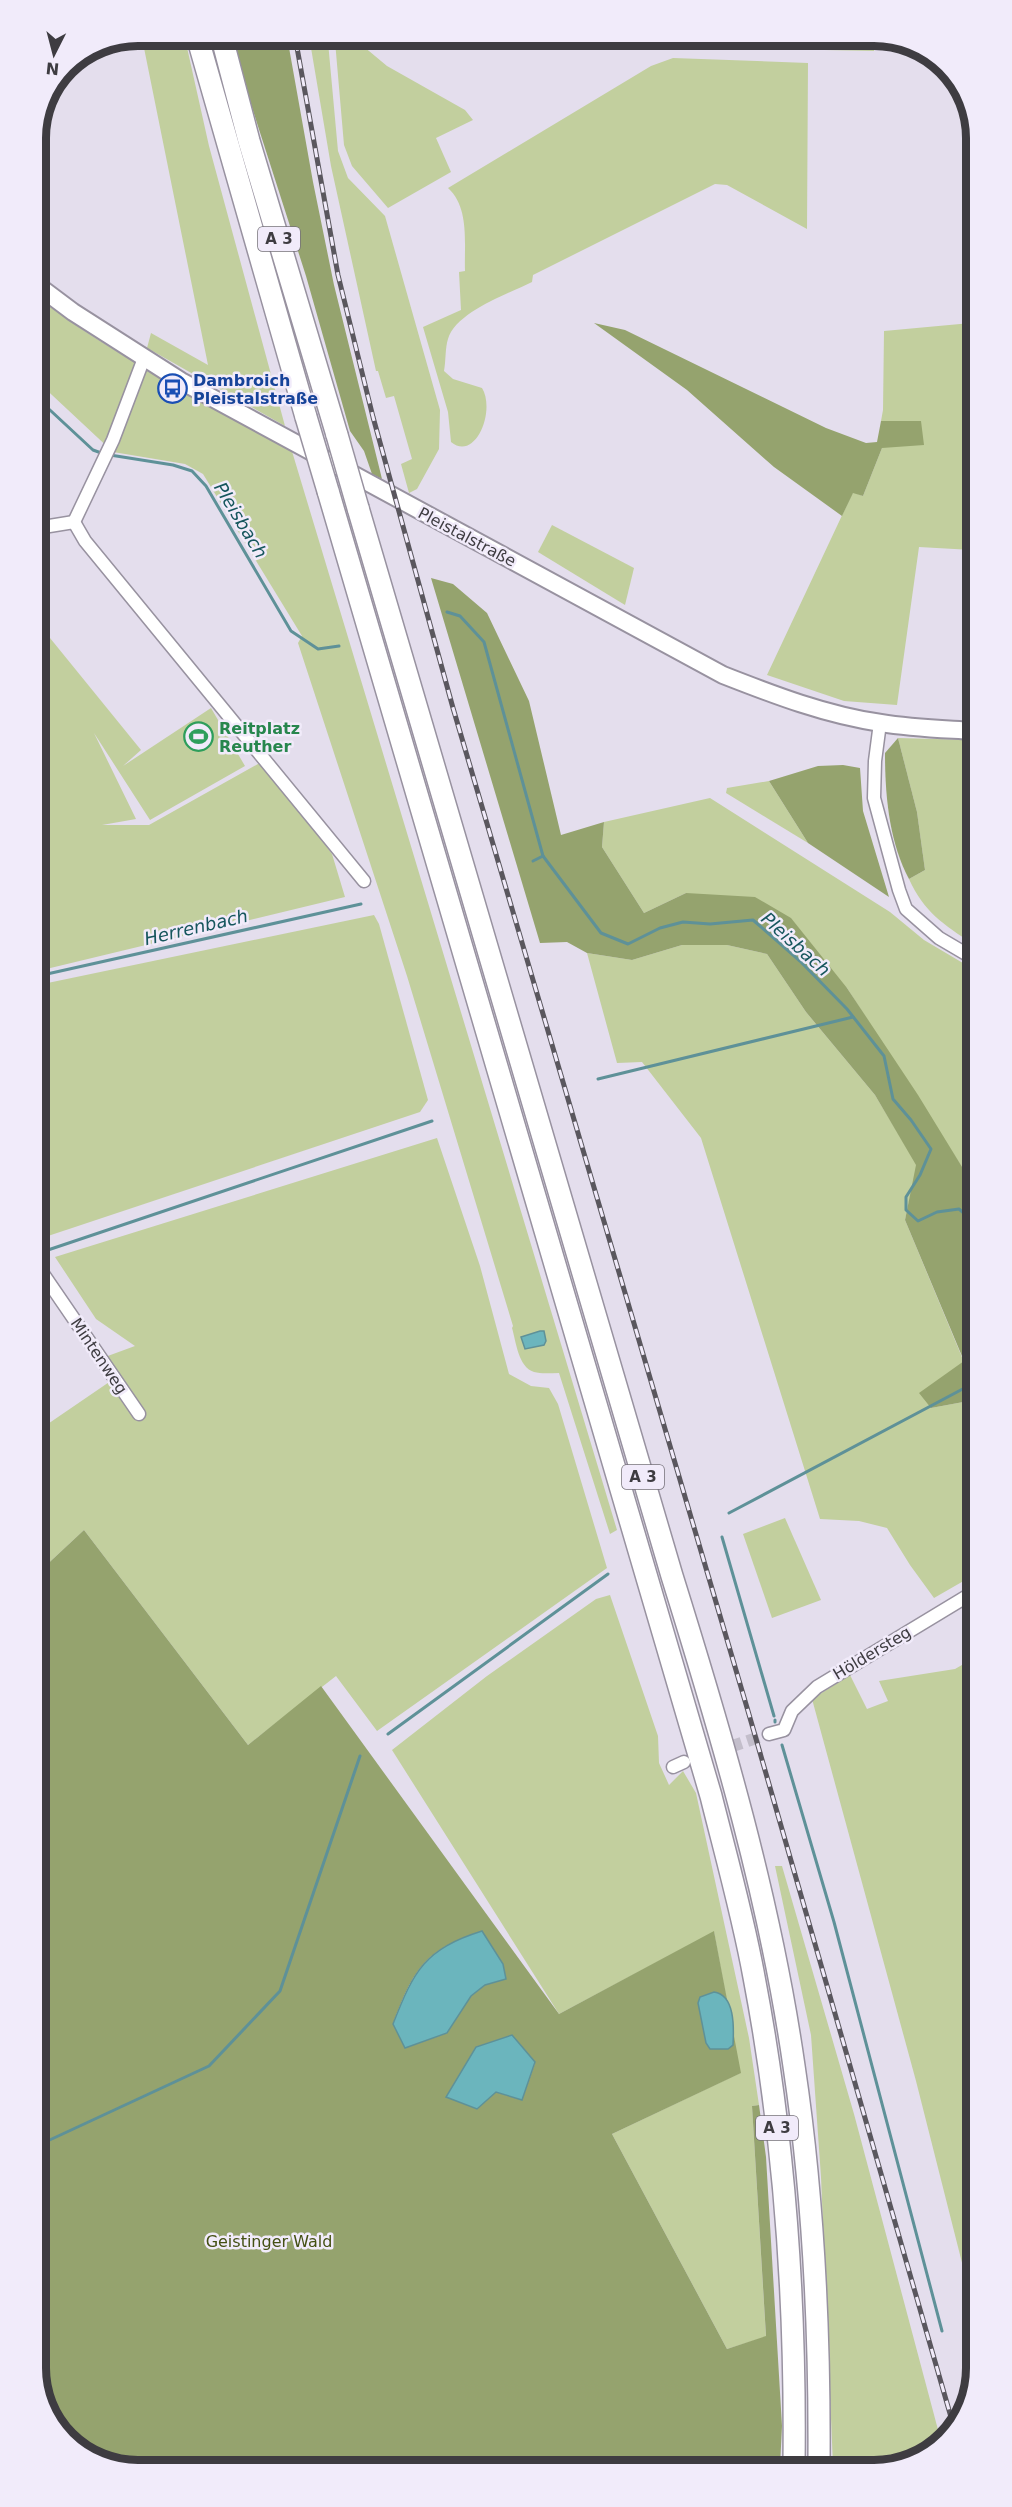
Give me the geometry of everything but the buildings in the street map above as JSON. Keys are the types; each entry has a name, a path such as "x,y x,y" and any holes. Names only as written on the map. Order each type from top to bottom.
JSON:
{"highway":[{"name":"A 3","path":"199,46 711,1796 736,1894 754,1976 770,2069 788,2221 793,2307 794,2460"},
{"name":"A 3","path":"224,46 249,141 668,1564 708,1691 760,1886 794,2065 809,2187 818,2306 819,2460"}],"main road":[{"name":"Pleistalstraße","path":"47,292 144,358 421,512 723,675 802,704 880,723 966,730"}],"street":[{"path":"74,522 113,440 144,358"},
{"path":"47,526 74,522"},
{"path":"74,522 85,541 364,881"},
{"path":"880,723 875,761 874,798 906,909 939,939 966,954"},
{"name":"Mintenweg","path":"46,1279 139,1414"},
{"name":"Höldersteg","path":"769,1734 784,1730 792,1711 817,1687 966,1597"}],"green space":[{"path":"144,46 187,46 209,146 285,426 147,348 151,333 208,365"},
{"path":"232,46 289,46 334,285 382,479 372,474 364,451 350,431 306,276"},
{"path":"311,46 328,46 338,151 348,178 385,216 440,410 439,449 417,489 409,493 401,464 412,459 394,396 386,398 378,371 376,371 331,166"},
{"path":"335,46 363,46 387,66 465,110 473,120 436,138 451,172 388,208 352,166 344,145"},
{"path":"674,47 875,47 874,51"},
{"path":"673,58 808,63 807,229 727,185 715,184 533,275 532,282 497,298 461,320 448,339 444,371 453,379 482,388 486,398 485,420 475,440 468,445 460,446 451,442 448,412 423,327 461,310 459,272 465,271 463,216 455,196 448,188 651,66"},
{"path":"47,304 129,359 291,448 617,1530 610,1534 559,1373 534,1372 524,1365 518,1353 513,1326 407,976 298,643 302,636 203,474 185,464 113,452 47,390"},
{"path":"594,323 625,330 826,428 866,443 877,442 881,421 921,421 924,445 882,448 863,496 853,493 842,516 774,467 687,390"},
{"path":"966,323 966,550 919,547 897,705 844,701 767,675 853,492 863,496 882,448 921,421 881,421 884,331"},
{"path":"552,525 634,568 625,605 538,552"},
{"path":"431,578 453,584 487,613 529,701 561,835 604,822 602,847 644,913 686,893 755,897 791,918 847,988 918,1095 966,1173 966,1401 931,1408 919,1393 964,1361 905,1220 916,1165 875,1095 806,1012 767,954 727,945 682,945 632,960 587,953 567,942 540,943"},
{"path":"47,634 141,750 123,766 211,708 245,766 150,820 94,733 136,819 102,825 149,825 265,760 332,854 345,897 47,969"},
{"path":"898,738 966,740 966,752 964,752 966,939 928,909 909,879 925,870 917,812"},
{"path":"898,738 917,812 925,870 909,879 902,865 893,834 886,785 885,753"},
{"path":"843,765 860,768 863,811 889,897 808,843 769,781 818,766"},
{"path":"769,781 808,843 726,793 727,788"},
{"path":"710,798 890,912 924,940 966,965 966,1173 847,988 686,893 644,913 602,847 604,822"},
{"path":"374,915 379,924 428,1100 420,1112 47,1236 47,983"},
{"path":"682,945 727,945 767,954 806,1012 875,1095 917,1165 905,1220 964,1362 931,1408 966,1401 966,1580 934,1598 887,1528 859,1521 820,1519 701,1138 642,1062 617,1063 587,953 632,960"},
{"path":"437,1138 480,1266 509,1374 531,1386 549,1388 558,1404 607,1568 377,1731 336,1676 248,1745 84,1530 46,1565 46,1425 118,1376 105,1357 135,1346 96,1319 55,1257"},
{"path":"785,1518 821,1600 772,1618 743,1534"},
{"name":"Geistinger Wald","path":"84,1530 248,1745 321,1686 559,2014 714,1931 741,2073 612,2134 727,2349 766,2336 752,2106 759,2105 766,2157 782,2426 780,2460 132,2460 120,2459 98,2451 82,2442 65,2425 51,2398 46,2369 46,1565","holes":["482,1931 505,1979 485,1985 471,1996 447,2033 405,2048 393,2024 415,1975 434,1954 462,1938","535,2063 522,2100 496,2092"]},
{"path":"610,1595 658,1736 659,1763 669,1785 683,1771 696,1793 749,2038 759,2105 752,2106 766,2337 727,2349 612,2134 740,2073 714,1932 559,2014 392,1750 487,1676 596,1599"},
{"path":"966,1663 966,2278 916,2081 812,1699 850,1675 867,1709 888,1701 879,1681 955,1669"},
{"path":"775,1866 782,1866 854,2114 939,2434 914,2451 886,2460 833,2460 821,2177 811,2035"}],"water":[{"path":"544,1331 546,1341 544,1345 525,1349 521,1337"},
{"path":"482,1931 503,1964 506,1979 485,1985 471,1996 447,2033 405,2048 393,2024 415,1976 434,1954 463,1938"},
{"path":"714,1992 726,1999 732,2013 733,2045 728,2049 710,2049 706,2043 698,2003 700,1997"},
{"path":"512,2035 535,2062 522,2100 496,2092 477,2109 446,2097 476,2047"}],"waterway":[{"name":"Pleisbach","path":"47,407 93,450 104,454"},
{"name":"Pleisbach","path":"110,455 173,465 192,471 206,486 291,631 318,649 339,646"},
{"name":"Pleisbach","path":"447,612 460,616 484,642 543,856 601,933 628,944 660,928 683,922 710,924 753,920 800,961 847,1009 884,1056 893,1099 931,1149 920,1175 906,1197 906,1210 918,1221 937,1212 959,1209 966,1215"},
{"path":"533,861 543,856"},
{"name":"Herrenbach","path":"47,974 361,904"},
{"path":"598,1079 853,1017"},
{"path":"47,1250 432,1121"},
{"path":"729,1513 966,1387"},
{"path":"722,1537 774,1716"},
{"path":"388,1734 608,1574"},
{"path":"782,1745 834,1922 942,2331"},
{"path":"46,2142 209,2066 280,1991 360,1756"}],"tunnel":[{"path":"696,1758 769,1734"}],"railway":[{"path":"297,46 338,275 373,417 453,708 748,1711 951,2418"}],"place":[{"name":"Dambroich Pleistalstraße","path":"172,389"},
{"name":"Reitplatz Reuther","path":"198,737"}]}
